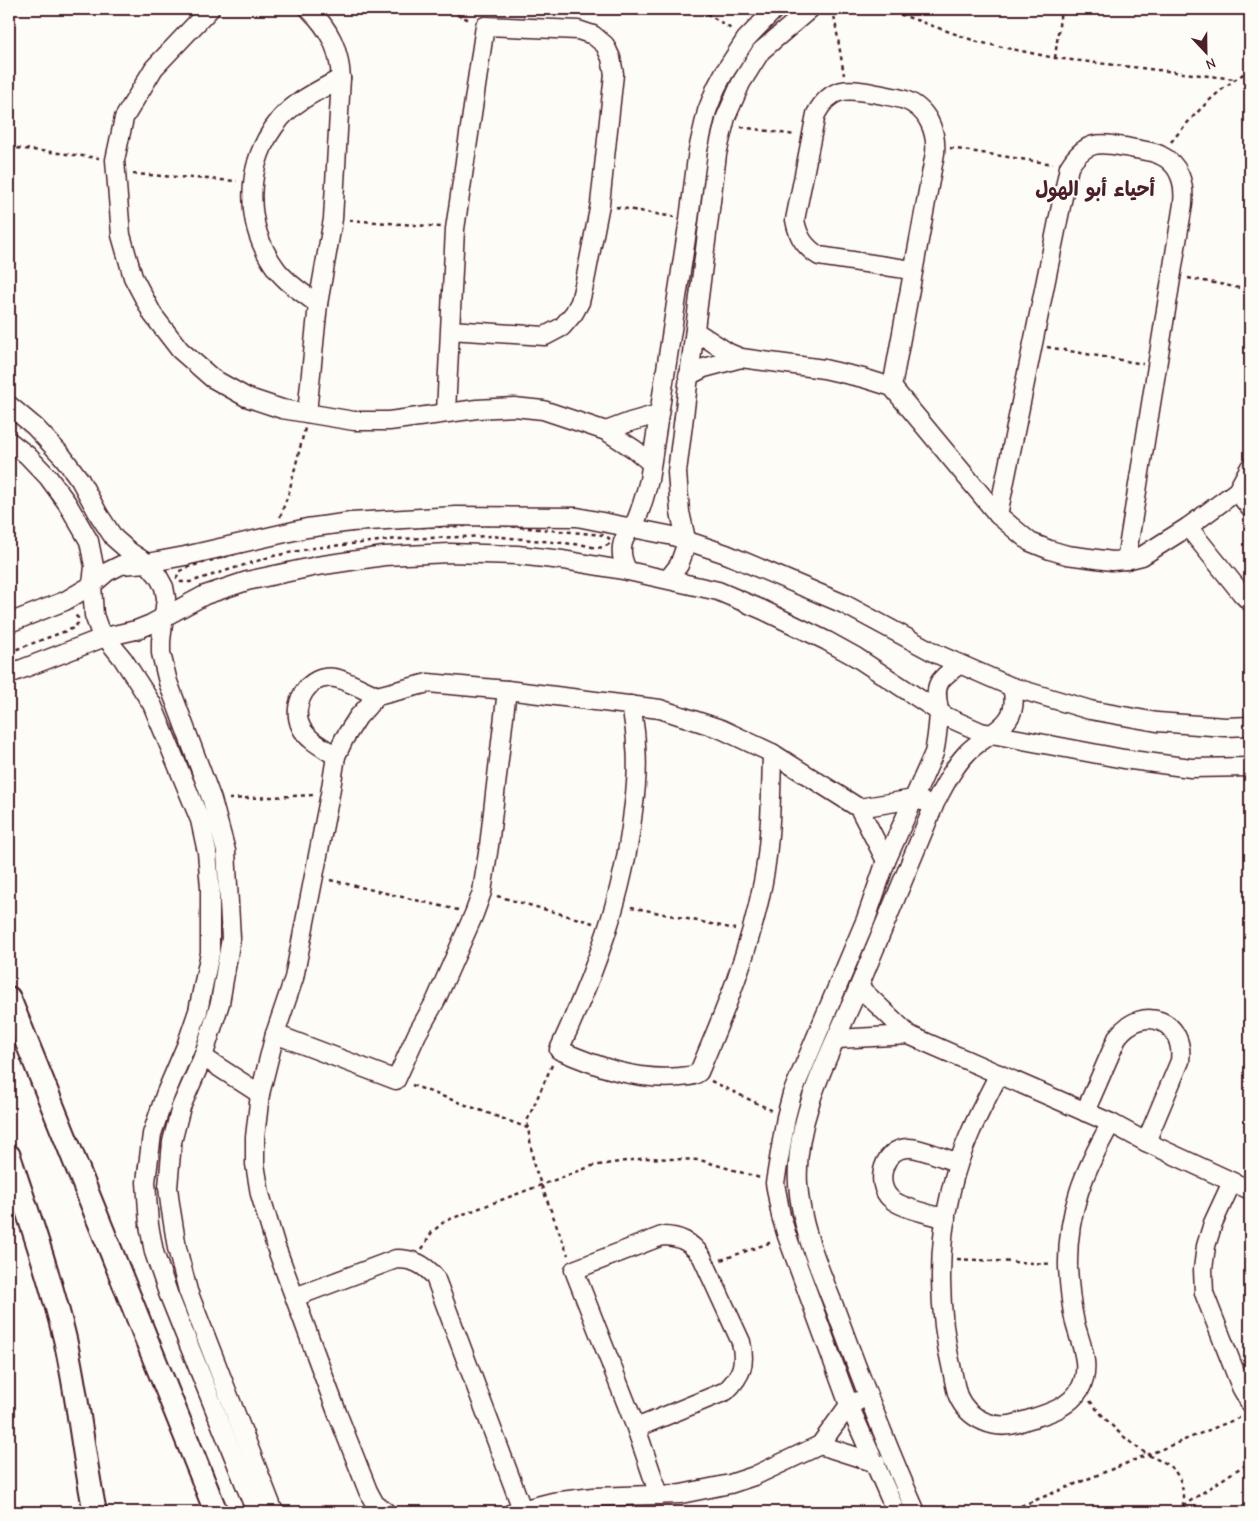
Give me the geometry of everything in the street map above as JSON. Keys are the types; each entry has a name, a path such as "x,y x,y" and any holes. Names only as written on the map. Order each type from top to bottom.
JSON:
{"main road":[{"path":"9,998 216,1512"},
{"path":"9,1156 65,1338 95,1512"}],"street":[{"path":"210,9 154,68 124,118 116,166 121,235 133,277 153,316 180,350 212,378 246,397 282,409 354,421 389,421 486,408 543,410 606,431 634,449 651,463"},
{"path":"307,413 318,304 333,219 341,78 337,49 330,34 309,9"},
{"path":"628,571 623,563 622,543 626,534 633,527 645,498 698,150 707,111 724,73 746,39 775,9"},
{"path":"668,579 679,565 685,548 686,539 680,512 677,472 717,154 724,125 741,83 761,51 810,9"},
{"path":"446,412 450,330 455,228 485,26 578,30 593,35 605,45 611,58 614,74 600,204 580,302 574,313 562,327 545,336 450,330"},
{"path":"746,39 761,51"},
{"path":"318,304 298,290 278,271 263,248 254,222 253,182 255,166 266,141 282,118 302,99 341,78"},
{"path":"892,387 935,145 935,135 931,124 918,107 903,99 846,89 838,91 821,104 816,114 795,220 797,231 809,250 819,256 912,270"},
{"path":"998,515 1070,167 1082,150 1102,143 1160,154 1172,163 1180,175 1184,189 1126,560"},
{"path":"695,331 729,353 741,358 824,369 892,387 998,515 1030,542 1067,555 1112,561 1142,556 1188,527 1237,491 1250,467"},
{"path":"688,376 704,368 741,358"},
{"path":"9,405 35,427 62,457 80,480 114,538 147,563 164,587 166,598 161,653 168,682 212,800 226,851 231,938 220,1003 203,1057 181,1107 172,1142 168,1187 172,1225 188,1291 274,1512"},
{"path":"606,431 658,414"},
{"path":"9,441 48,477 81,525 93,554 92,585 94,615 105,637 123,659 152,704 200,820 207,852 210,888 210,954 198,1011 152,1134 146,1182 149,1225 154,1252 172,1302 256,1512"},
{"path":"1237,491 1250,508"},
{"path":"9,623 65,601 92,585 107,572 121,565 147,563 307,528 351,522 456,516 577,517 686,539 844,604 889,630 959,665 1012,687 1081,708 1157,722 1225,727 1250,726"},
{"path":"1188,527 1250,602"},
{"path":"9,674 105,637 136,630 205,595 247,581 317,566 384,556 450,553 517,555 563,560 628,571 718,591 797,626 856,657 939,712 963,726 981,732 1124,760 1191,768 1250,767"},
{"path":"896,1512 850,1405 787,1236 775,1183 786,1117 792,1094 866,919 886,861 934,753 938,739 938,686 941,680 959,665"},
{"path":"336,756 308,738 301,728 297,716 298,704 303,693 311,684 322,679 334,678 377,696"},
{"path":"386,1512 374,1504 368,1491 276,1247 260,1194 255,1164 255,1137 260,1094 275,1034 294,978 336,756 358,717 377,696 428,683 506,690 660,709 720,729 772,753 859,808 886,861"},
{"path":"916,1512 868,1396 807,1235 798,1183 802,1133 810,1104 825,1066 935,803 957,765 967,753 994,734 1011,716 1014,707 1012,687"},
{"path":"275,1034 396,1080 417,1034 436,1000 482,892 489,846 506,690"},
{"path":"631,705 637,747 635,793 622,884 609,928 559,1050 592,1064 635,1075 674,1077 699,1072 730,999 752,932 763,880 770,819 772,753"},
{"path":"859,808 914,800 935,803"},
{"path":"866,919 883,926"},
{"path":"859,987 909,1035 1111,1123 1146,1142 1250,1190"},
{"path":"1085,1112 1118,1036 1124,1028 1144,1019 1155,1019 1165,1023 1173,1030 1182,1050 1180,1061 1146,1142"},
{"path":"837,1039 909,1035"},
{"path":"807,1056 825,1066"},
{"path":"203,1057 260,1094"},
{"path":"998,1074 958,1163 950,1191 941,1258 941,1301 947,1349 958,1397 967,1410 979,1420 994,1425 1009,1426 1060,1408 1071,1400 1080,1388 1085,1375 1086,1361 1075,1322 1069,1287 1070,1232 1077,1193 1092,1157 1111,1123"},
{"path":"946,1219 900,1204 891,1199 885,1191 882,1182 882,1172 885,1162 891,1154 910,1148 958,1163"},
{"path":"1232,1182 1213,1223 1206,1246 1203,1269 1204,1293 1241,1387 1246,1410"},
{"path":"775,1183 798,1183"},
{"path":"636,1428 726,1391 736,1381 742,1369 744,1356 741,1342 706,1265 695,1247 685,1240 674,1236 662,1236 574,1270 636,1428 659,1495"},
{"path":"295,1297 396,1259 418,1262 428,1268 435,1277 518,1511 553,1502 593,1497 681,1494 730,1484 754,1476 820,1445 850,1405 868,1396"},
{"path":"820,1445 876,1464"},
{"path":"886,1489 903,1482"}],"path":[{"path":"442,9 485,26"},
{"path":"700,9 746,39"},
{"path":"834,9 846,89"},
{"path":"885,9 978,42 1055,58 1235,79"},
{"path":"1055,58 1061,9"},
{"path":"1160,154 1194,114 1235,79 1250,70"},
{"path":"724,125 811,138"},
{"path":"935,145 1070,167"},
{"path":"9,147 116,166 253,182"},
{"path":"600,204 689,219"},
{"path":"333,219 455,228"},
{"path":"1172,275 1250,290"},
{"path":"1033,345 1157,367"},
{"path":"274,535 289,492 304,436 307,413"},
{"path":"9,652 74,628 78,623 78,618 73,613 67,613"},
{"path":"212,800 330,794"},
{"path":"314,876 474,914"},
{"path":"482,892 609,928"},
{"path":"616,904 752,932"},
{"path":"559,1050 528,1116 528,1128 534,1166 574,1270"},
{"path":"696,1074 786,1117"},
{"path":"396,1080 528,1128"},
{"path":"418,1262 423,1246 432,1232 445,1221 592,1166 646,1158 700,1160 775,1183"},
{"path":"706,1265 787,1236"},
{"path":"941,1258 1068,1265"},
{"path":"1080,1388 1111,1424 1148,1455 1164,1461 1177,1473 1184,1489 1183,1506"},
{"path":"1006,1512 1148,1455 1246,1410"},
{"path":"1177,1512 1234,1471 1250,1463"}],"district":[{"name":"أحياء أبو الهول","path":"1095,189"}]}
